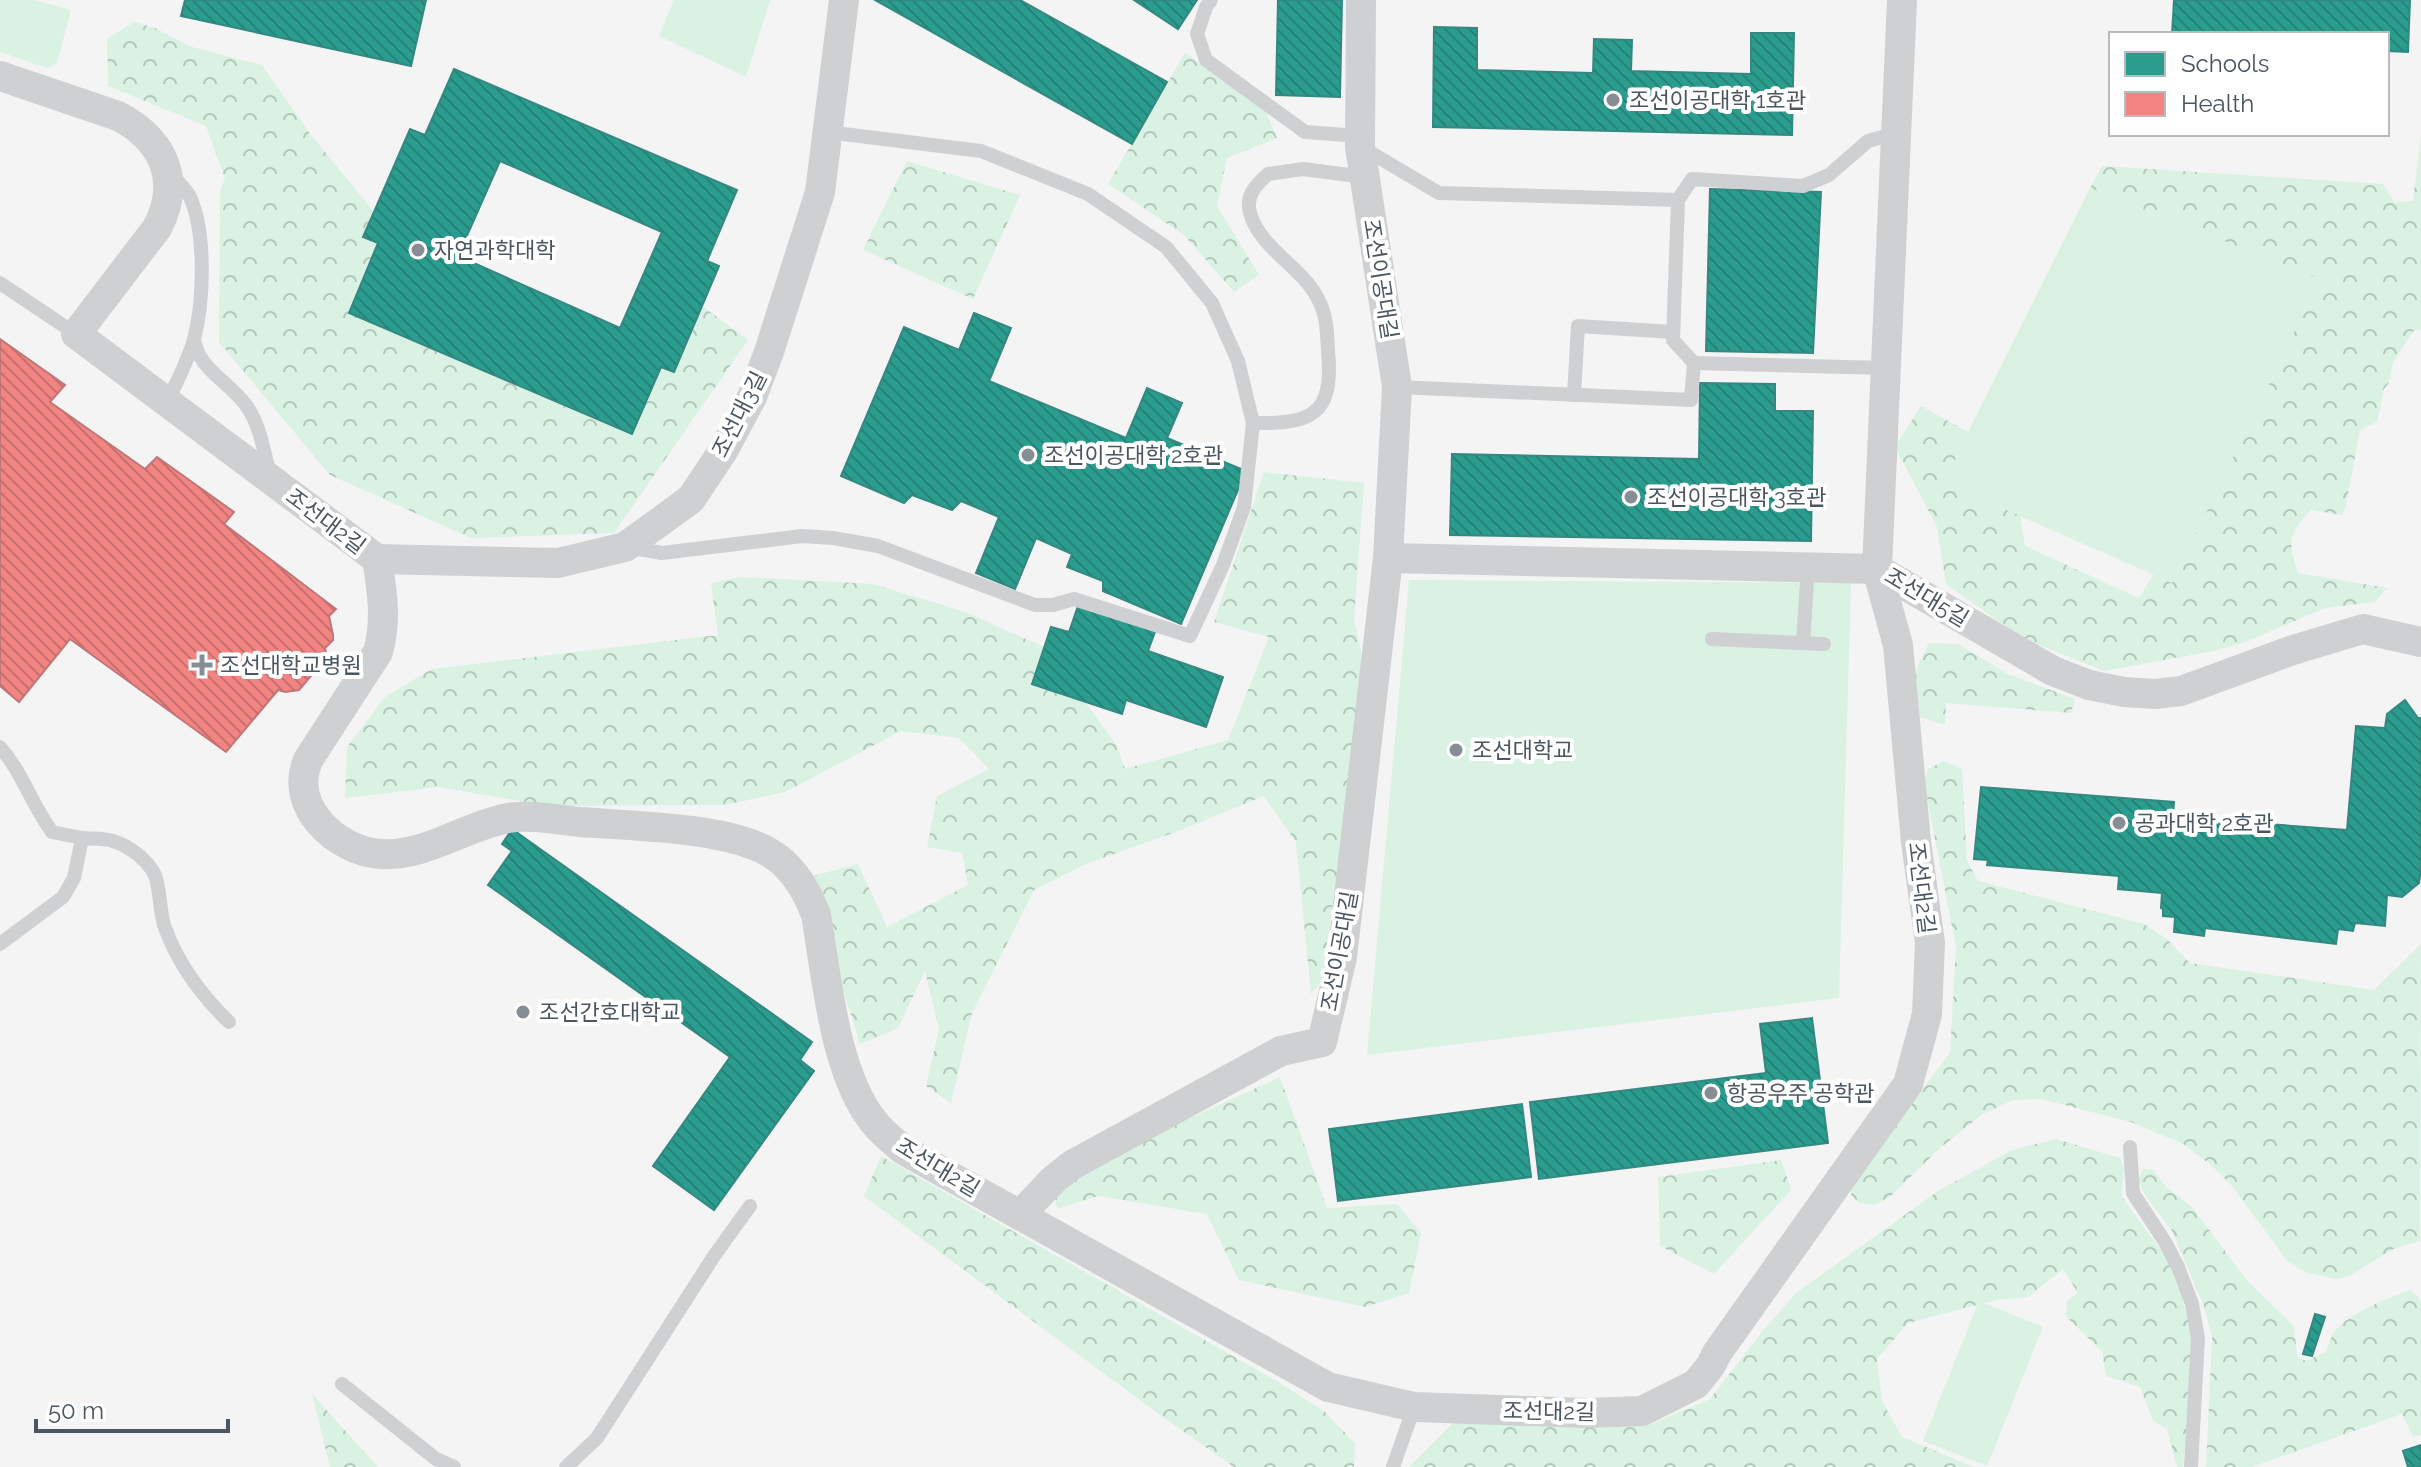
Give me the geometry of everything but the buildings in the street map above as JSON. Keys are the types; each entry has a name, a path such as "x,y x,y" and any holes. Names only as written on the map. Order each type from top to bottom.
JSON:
{"street":[{"name":"조선대3길","path":"377,559 558,563 625,547 691,499 723,451 752,397 820,192 844,0"},
{"name":"조선이공대길","path":"1020,1215 1072,1165 1281,1051 1322,1042 1342,957 1388,558 1397,387 1362,153 1361,0"},
{"name":"조선대5길","path":"1902,0 1877,569 2053,671 2089,685 2124,692 2155,694 2181,691 2290,651 2363,629 2421,642"},
{"path":"0,76 126,120 147,136 165,167 170,193 166,212 76,334"},
{"name":"조선대2길","path":"76,334 377,559 384,602 378,652 302,773 302,787 308,805 324,828 342,843 382,855 406,853 512,817 710,835 748,843 771,853 791,871 809,895 816,915 842,1056 851,1084 874,1123 905,1151 1328,1387 1414,1407 1586,1413 1642,1411 1696,1384 1908,1084 1927,1014 1930,943 1916,842 1898,645 1877,569"},
{"path":"1388,558 1877,569"}],"lane":[{"path":"1211,0 1197,34 1206,60 1305,132 1362,153 1439,193 1678,200"},
{"path":"625,547 662,553 802,536 855,541 878,546 1035,605 1053,605 1074,599 1190,636 1223,565 1244,507 1253,423 1238,361 1212,303 1166,247 1088,194 981,151 827,132"},
{"path":"1886,368 1694,363 1673,340 1678,200 1692,179 1803,186 1829,175 1868,141 1896,133"},
{"path":"1253,423 1305,419 1320,408 1327,392 1329,363 1326,318 1317,296 1259,232 1251,218 1249,196 1268,174 1303,169 1362,153"},
{"path":"165,167 190,197 195,214 200,291 195,349 251,412 271,480"},
{"path":"0,283 76,334"},
{"path":"1574,395 1578,326 1673,332"},
{"path":"167,402 194,339"},
{"path":"1397,387 1691,400 1694,363"},
{"path":"1803,643 1808,567"},
{"path":"1712,639 1824,644"},
{"path":"0,747 12,761 52,832 116,842 148,864 157,881 165,926 181,961 200,991 229,1022"},
{"path":"0,944 63,897 74,878 82,838"},
{"path":"2130,1147 2133,1193 2165,1242 2192,1304 2198,1338 2191,1467"},
{"path":"566,1467 597,1438 714,1256 750,1206"},
{"path":"342,1384 436,1459 454,1467"},
{"path":"1393,1467 1414,1407"}],"green space":[{"path":"0,0 34,0 71,10 57,63 47,68 0,52"},
{"path":"674,0 770,0 746,77 659,36"},
{"path":"134,22 155,28 192,47 262,65 311,135 374,212 363,236 378,243 349,313 631,434 661,367 674,371 702,306 748,340 614,533 471,538 330,475 219,342 220,191 225,178 206,126 108,86 107,39"},
{"path":"1185,53 1265,110 1277,138 1227,158 1217,206 1259,275 1234,292 1184,235 1108,184"},
{"path":"2421,134 2421,330 2415,329 2393,362 2377,422 2360,430 2342,515 2311,510 2297,526 2291,546 2298,573 2387,588 2375,602 2325,608 2243,643 2214,651 2104,671 2022,638 1946,584 1937,527 1895,447 1921,406 1968,432 1944,482 2020,516 2025,546 2139,598 2153,575 2172,583 2320,279 2090,188 2102,166 2383,184 2394,202 2413,201"},
{"path":"907,161 1020,195 973,299 863,250"},
{"path":"2090,188 2320,279 2172,583 1943,482"},
{"path":"1264,472 1364,483 1354,620 1366,673 1322,981 1311,994 1296,842 1264,796 1086,864 1034,890 972,1013 951,1103 926,1086 939,1029 925,971 898,1028 860,1044 809,877 858,864 887,927 968,885 962,853 927,847 937,796 989,769 959,738 901,731 785,792 725,805 549,806 438,787 345,798 347,747 385,697 432,669 718,635 711,583 741,577 873,584 965,612 1044,647 1032,684 1085,702 1117,746 1125,769 1228,740 1269,637 1214,622"},
{"path":"1409,580 1851,583 1839,998 1367,1055"},
{"path":"1929,643 1958,644 2008,674 2075,699 2071,713 1946,703 1945,725 1920,717 1909,684"},
{"path":"1944,761 1962,769 1967,861 1978,881 2144,924 2167,939 2190,963 2374,990 2421,944 2420,1241 2393,1249 2351,1275 2337,1279 2308,1273 2288,1262 2232,1186 2183,1144 2131,1122 2041,1099 2013,1100 1981,1115 1939,1149 1891,1196 1874,1205 1859,1203 1851,1195 1851,1184 1950,1053 1956,947 1924,782 1928,769"},
{"path":"1280,1077 1327,1208 1397,1204 1421,1233 1409,1293 1365,1307 1239,1280 1207,1214 1098,1196 1057,1209 1054,1191 1102,1158"},
{"path":"2056,1139 2120,1158 2124,1168 2122,1197 2166,1257 2182,1298 2194,1341 2183,1467 2177,1467 2167,1429 2153,1421 2140,1387 2106,1376 2102,1352 2066,1316 2067,1301 2078,1293 2063,1269 2028,1297 1996,1300 1908,1323 1877,1359 1882,1401 1902,1437 1974,1467 1409,1467 1456,1420 1651,1424 1710,1399 1796,1293 1938,1191 2012,1150"},
{"path":"881,1156 1275,1380 1325,1412 1355,1443 1354,1467 1234,1467 864,1196"},
{"path":"1781,1160 1791,1190 1714,1274 1660,1246 1658,1177"},
{"path":"2143,1169 2153,1170 2167,1188 2192,1207 2249,1283 2294,1326 2297,1356 2306,1361 2326,1352 2333,1334 2346,1320 2411,1290 2420,1299 2421,1305 2421,1435 2413,1437 2402,1414 2252,1467 2206,1467 2212,1338 2204,1306 2172,1231 2145,1195 2138,1180"},
{"path":"1979,1301 2043,1327 1987,1466 1923,1441"},
{"path":"312,1394 378,1467 330,1467"}],"place":[{"name":"조선이공대학 1호관","path":"1613,100"},
{"name":"자연과학대학","path":"418,250"},
{"name":"조선이공대학 2호관","path":"1028,455"},
{"name":"조선이공대학 3호관","path":"1631,497"},
{"name":"조선대학교병원","path":"202,665"},
{"name":"조선대학교","path":"1456,750"},
{"name":"공과대학 2호관","path":"2119,823"},
{"name":"조선간호대학교","path":"523,1012"},
{"name":"항공우주 공학관","path":"1711,1093"}]}
